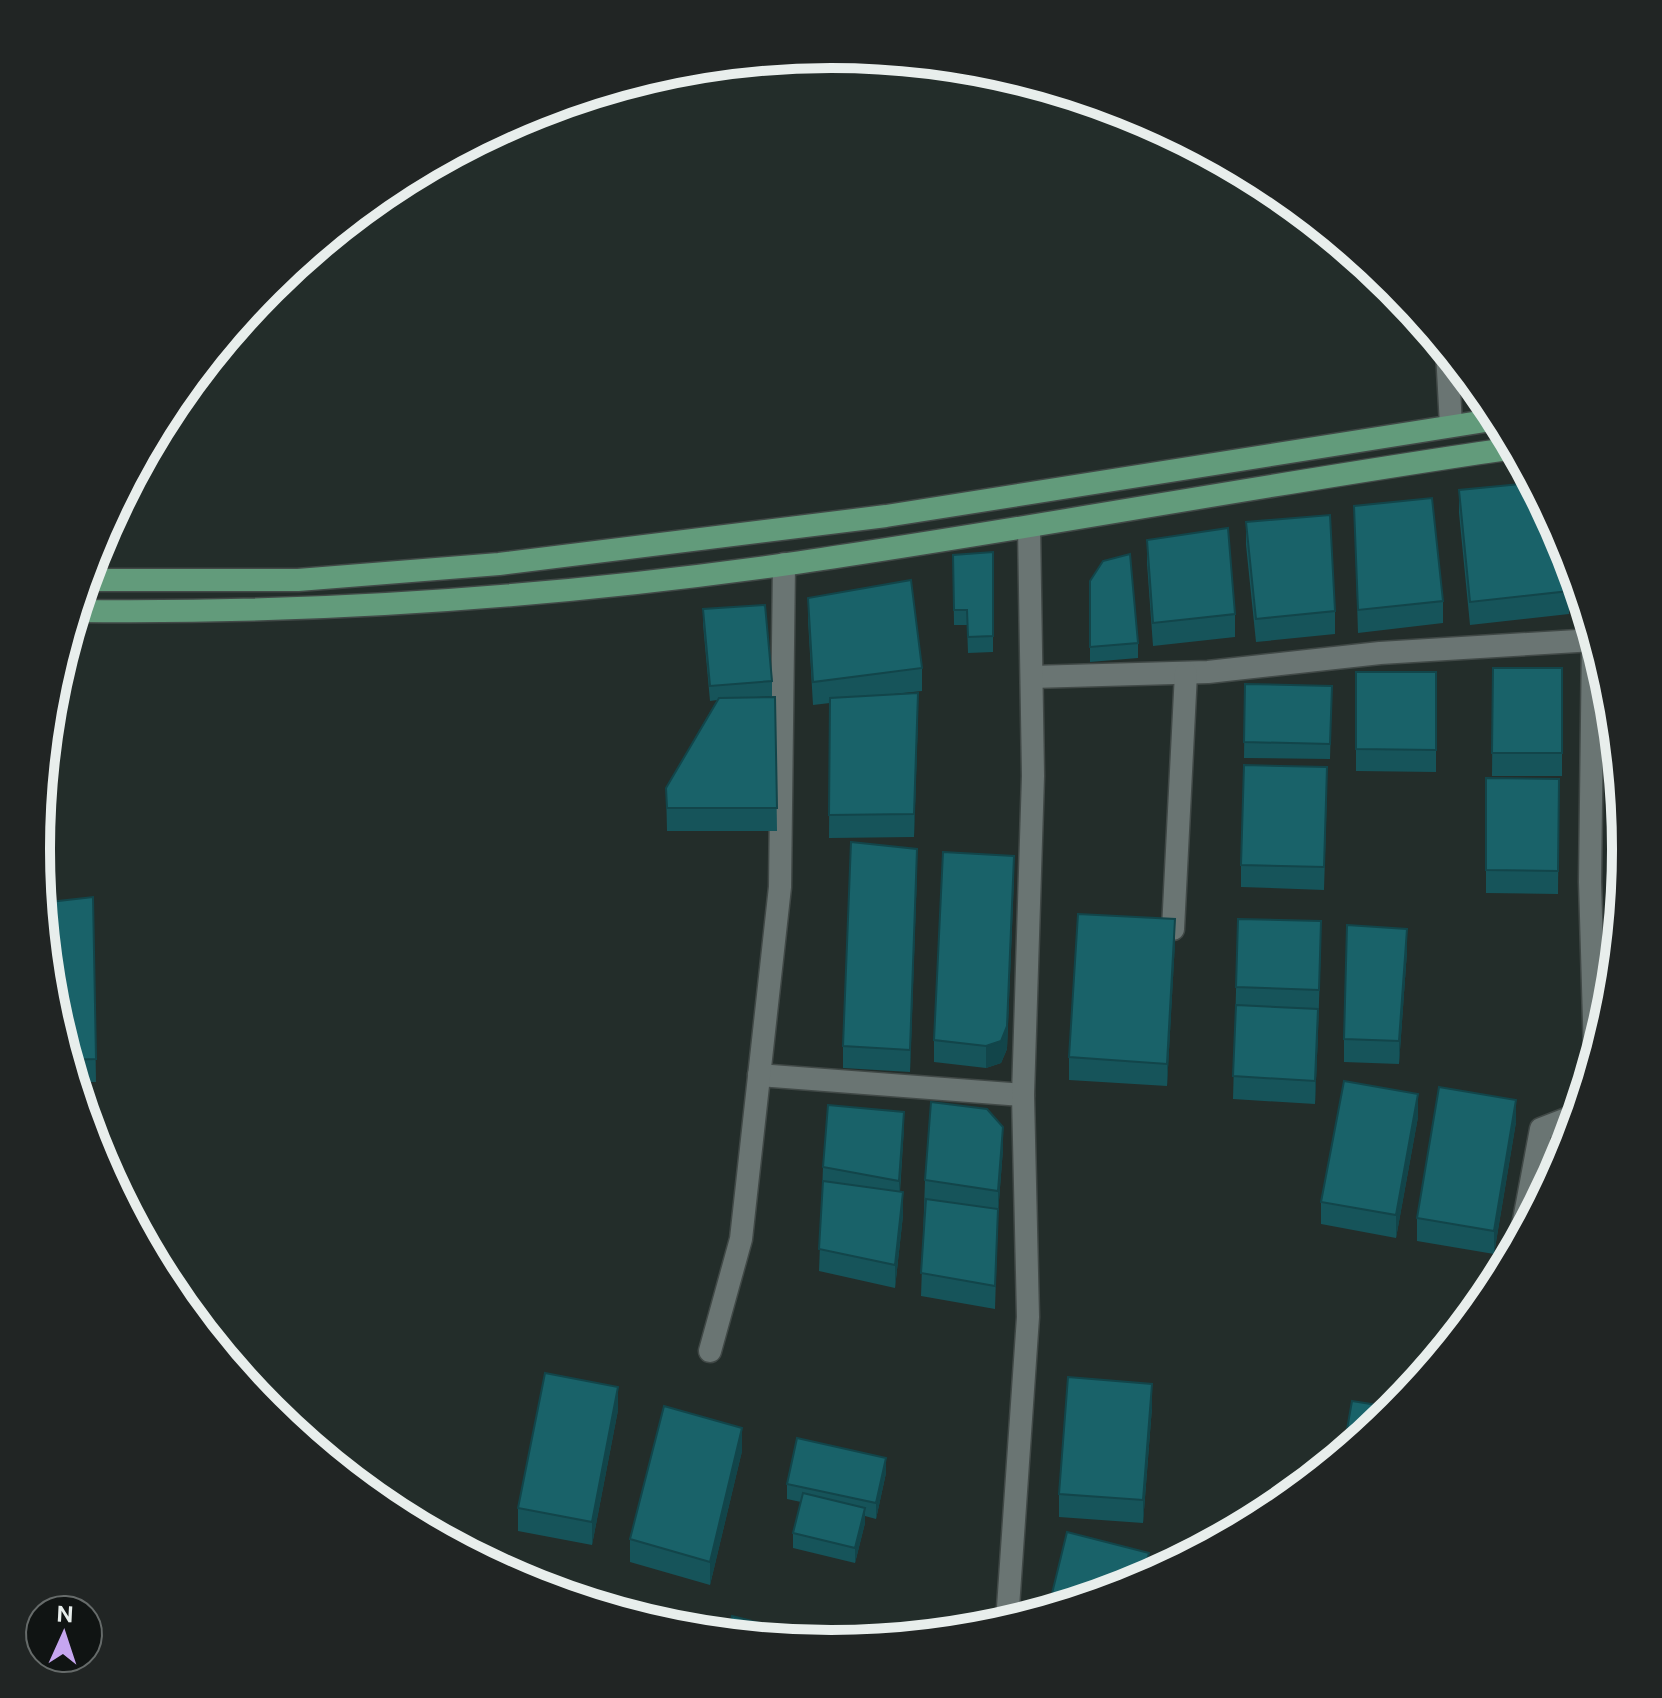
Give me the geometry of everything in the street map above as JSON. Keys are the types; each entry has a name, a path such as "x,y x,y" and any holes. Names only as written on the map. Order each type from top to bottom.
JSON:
{"main road":[{"path":"98,580 298,580 514,562 901,514 1484,421"},
{"path":"87,611 219,611 473,599 784,564 1501,450"}],"street":[{"path":"1448,370 1451,426"},
{"path":"1008,1609 1028,1317 1023,1095 1033,776 1029,527"},
{"path":"710,1351 741,1239 780,887 784,564"},
{"path":"1032,677 1186,673 1380,653 1583,641"},
{"path":"1173,929 1186,673"},
{"path":"1593,682 1590,882 1594,1014"},
{"path":"759,1075 1023,1095"},
{"path":"1528,1200 1541,1129 1563,1120"}],"building":[{"path":"1520,484 1553,550 1568,591 1470,602 1459,490"},
{"path":"1432,498 1443,601 1358,610 1354,506"},
{"path":"1330,515 1335,611 1256,619 1246,522"},
{"path":"1228,528 1235,614 1153,623 1147,540"},
{"path":"993,552 993,636 968,637 967,610 954,610 953,555"},
{"path":"1130,554 1138,643 1090,647 1090,581 1103,561"},
{"path":"911,580 922,668 813,682 808,598"},
{"path":"765,605 772,681 710,686 703,609"},
{"path":"1493,668 1562,668 1562,753 1492,753"},
{"path":"1356,672 1436,672 1436,750 1356,749"},
{"path":"1245,684 1332,686 1330,744 1244,742"},
{"path":"918,693 914,814 829,815 830,698"},
{"path":"775,697 777,808 667,808 666,788 719,698"},
{"path":"1244,765 1327,767 1324,867 1241,865"},
{"path":"1486,778 1559,779 1558,871 1486,870"},
{"path":"851,842 917,849 910,1050 843,1046"},
{"path":"943,852 1014,856 1007,1026 1001,1041 986,1046 934,1040"},
{"path":"93,897 96,1059 79,1060 77,1051 65,1001 52,902"},
{"path":"1078,914 1175,919 1167,1064 1069,1057"},
{"path":"1238,919 1321,921 1319,990 1236,987"},
{"path":"1347,925 1407,929 1399,1041 1344,1039"},
{"path":"1236,1005 1318,1009 1315,1081 1233,1076"},
{"path":"1344,1081 1418,1094 1396,1215 1321,1202"},
{"path":"1439,1087 1516,1100 1494,1231 1417,1218"},
{"path":"931,1102 987,1109 1003,1127 998,1191 925,1180"},
{"path":"828,1105 904,1112 899,1181 823,1167"},
{"path":"823,1181 903,1192 895,1265 819,1249"},
{"path":"926,1199 998,1209 995,1286 921,1273"},
{"path":"545,1373 618,1387 592,1522 518,1508"},
{"path":"1068,1377 1152,1384 1143,1500 1059,1494"},
{"path":"1352,1401 1379,1405 1346,1436"},
{"path":"664,1406 742,1428 710,1562 630,1539"},
{"path":"797,1438 886,1458 876,1503 787,1484"},
{"path":"803,1493 865,1508 855,1548 793,1533"},
{"path":"1067,1532 1149,1553 1146,1563 1130,1571 1051,1598"},
{"path":"732,1616 779,1628 730,1623"}]}
